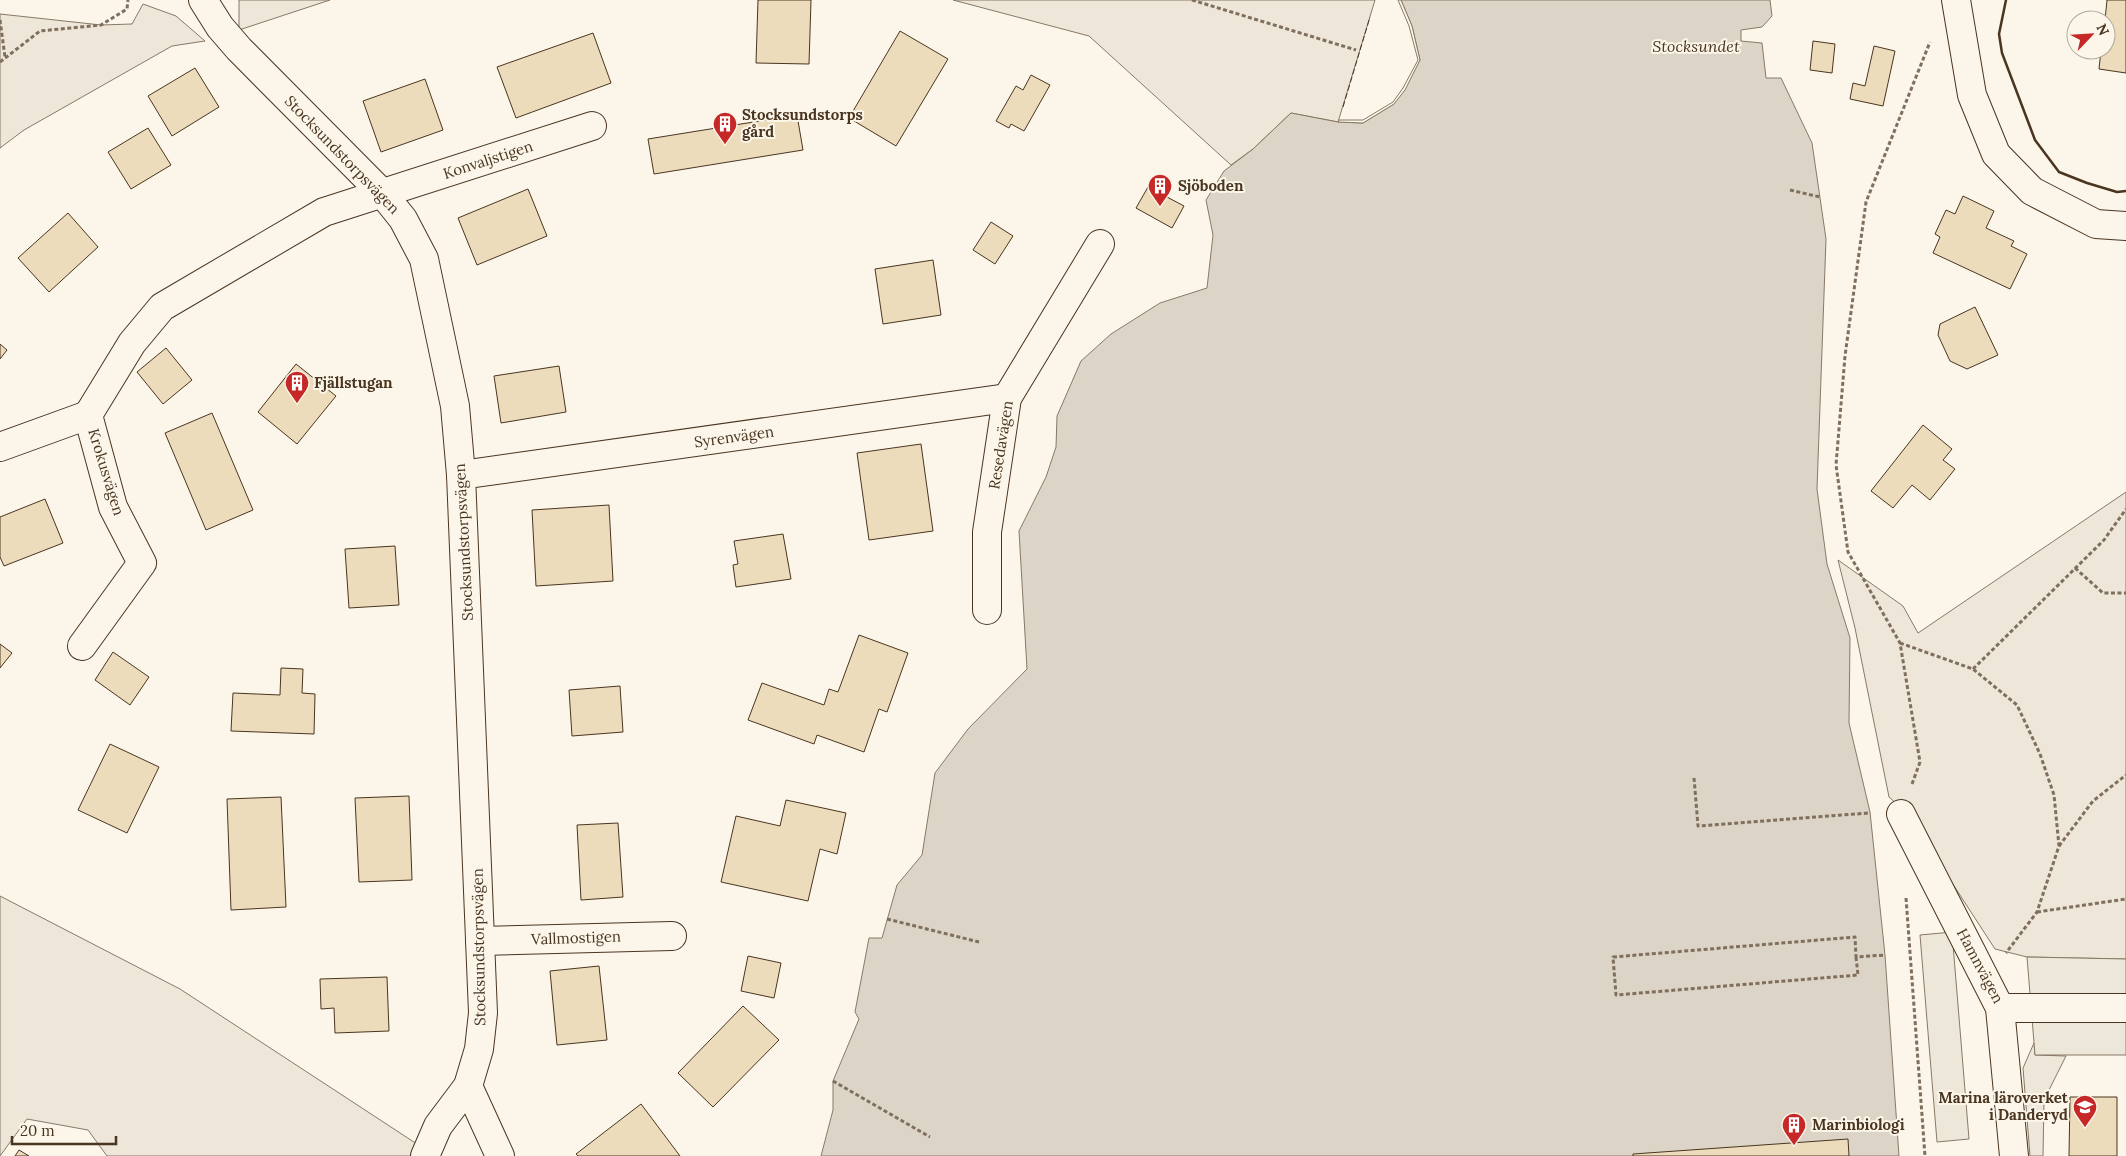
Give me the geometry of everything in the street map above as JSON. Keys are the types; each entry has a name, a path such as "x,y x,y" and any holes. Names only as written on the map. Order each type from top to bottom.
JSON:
{"street":[{"name":"Stocksundstorpsvägen","path":"203,0 220,27 239,49 383,194 403,219 424,259 455,406 461,475 483,1013 478,1049 468,1086 438,1126 425,1156"},
{"path":"1956,3 1972,95 1996,154 2032,191 2096,224 2126,226"},
{"name":"Konvaljstigen","path":"383,194 592,126"},
{"name":"Krokusvägen","path":"82,646 142,563 113,507 88,415 132,343 162,307 324,212 383,194"},
{"name":"Resedavägen","path":"987,610 987,532 1006,398 1100,244"},
{"name":"Syrenvägen","path":"461,475 1006,398"},
{"path":"0,447 88,415"},
{"name":"Hamnvägen","path":"1901,814 2000,1008 2126,1008"},
{"name":"Vallmostigen","path":"480,941 672,936"},
{"path":"2000,1008 2014,1156"},
{"path":"468,1086 500,1156"}],"path":[{"path":"0,62 40,31 101,24 127,10 128,0"},
{"path":"1192,0 1356,50"},
{"path":"1901,814 1920,762 1900,643 1848,552 1836,466 1845,356 1866,202 1930,41 1956,3"},
{"path":"0,20 5,57"},
{"path":"1790,190 1820,197"},
{"path":"1973,669 2104,540 2126,509"},
{"path":"2075,568 2103,593 2126,593"},
{"path":"1900,643 1973,669 2016,705 2040,754 2054,795 2059,846"},
{"path":"1981,970 2007,952 2037,912 2059,846 2093,801 2126,774"},
{"path":"1694,778 1698,826 1870,812"},
{"path":"1906,892 1924,1156"},
{"path":"2037,912 2126,899"},
{"path":"887,919 979,942"},
{"path":"1855,937 1856,957 1858,975 1616,995 1613,957 1855,937"},
{"path":"1856,957 1885,955"},
{"path":"833,1081 930,1137"}],"shaded area":[{"path":"239,0 330,0 239,30"},
{"path":"953,0 1375,0 1338,122 1291,113 1253,149 1231,165 1089,36"},
{"path":"143,4 176,16 205,41 172,46 24,130 0,148 0,14 101,25 132,24"},
{"path":"2126,492 2126,959 2027,957 1995,949 1906,812 1889,797 1855,628 1838,560 1903,606 1918,633"},
{"path":"0,896 180,989 420,1146 416,1156 107,1156 88,1130 27,1119 0,1156"},
{"path":"1952,932 1969,1139 1937,1142 1920,935"},
{"path":"2027,957 2126,959 2126,1055 2035,1055"},
{"path":"2034,1043 2035,1055 2066,1056 2044,1100 2043,1156 2030,1156 2023,1068"}],"water":[{"name":"Stocksundet","path":"1401,0 1770,0 1772,16 1762,27 1741,30 1741,41 1762,43 1766,78 1781,78 1812,143 1826,239 1817,489 1827,564 1850,638 1849,723 1870,812 1885,955 1899,1156 821,1156 833,1110 833,1081 859,1019 855,1012 869,938 882,938 897,885 922,855 935,773 968,729 1027,669 1019,531 1046,477 1056,447 1057,416 1081,361 1111,334 1160,303 1207,288 1213,235 1206,200 1224,171 1253,149 1291,113 1338,122 1363,123 1394,104 1420,60 1412,26"}],"pier":[{"path":"1398,0 1401,0 1412,26 1420,60 1405,90 1394,104 1363,123 1338,122 1339,120 1363,120 1393,102 1418,60 1409,26"}],"building":[{"path":"758,0 811,0 809,64 756,63"},
{"path":"2107,0 2126,0 2126,73 2099,69 2100,60 2116,60 2116,10 2106,10"},
{"path":"900,31 948,59 896,146 849,118"},
{"path":"593,33 611,83 516,118 497,67"},
{"path":"1813,41 1835,44 1832,73 1810,70"},
{"path":"1874,46 1895,51 1883,106 1850,99 1853,83 1865,86"},
{"path":"195,68 219,107 172,136 148,96"},
{"path":"1031,75 1050,85 1024,131 1011,124 1009,128 996,121 1016,86 1023,90"},
{"path":"425,79 443,130 381,152 363,101"},
{"name":"Stocksundstorps gård","path":"797,115 803,150 654,174 648,139"},
{"path":"148,128 171,165 131,189 108,152"},
{"name":"Sjöboden","path":"1148,187 1184,206 1172,228 1136,208"},
{"path":"528,189 547,236 477,265 458,218"},
{"path":"1963,196 1994,211 1986,228 2014,241 2011,246 2027,254 2010,289 1933,253 1940,237 1935,234 1946,210 1955,214"},
{"path":"68,213 98,247 49,292 18,258"},
{"path":"991,222 1013,236 995,264 973,250"},
{"path":"933,260 941,315 883,324 875,269"},
{"path":"1975,307 1998,355 1967,369 1950,361 1938,335 1940,324"},
{"path":"0,344 7,350 0,359"},
{"path":"166,348 192,380 163,404 137,372"},
{"name":"Fjällstugan","path":"296,364 336,396 297,444 258,412"},
{"path":"559,366 566,412 501,423 494,376"},
{"path":"212,413 253,510 206,530 165,433"},
{"path":"1923,425 1952,449 1943,460 1955,469 1930,500 1912,485 1893,508 1871,491"},
{"path":"921,444 933,531 869,540 857,453"},
{"path":"45,499 63,543 4,566 0,557 0,517"},
{"path":"609,505 613,581 536,586 532,510"},
{"path":"783,534 791,579 736,587 733,565 738,564 734,541"},
{"path":"395,546 399,605 349,608 345,549"},
{"path":"859,635 908,653 887,712 879,709 864,752 817,735 814,744 748,720 762,683 824,705 829,689 838,692"},
{"path":"0,644 12,653 0,668"},
{"path":"113,652 149,677 130,705 95,680"},
{"path":"281,668 303,669 302,693 315,694 314,734 231,731 233,693 280,695"},
{"path":"620,686 623,732 572,736 569,690"},
{"path":"110,744 159,767 127,833 78,810"},
{"path":"409,796 412,880 359,882 355,798"},
{"path":"281,797 286,907 231,910 227,799"},
{"path":"786,800 846,813 837,854 820,849 808,901 721,882 736,816 780,826"},
{"path":"618,823 623,897 581,900 577,825"},
{"path":"748,956 781,963 774,998 741,991"},
{"path":"599,966 607,1040 557,1045 550,971"},
{"path":"387,977 389,1031 335,1033 334,1008 321,1009 320,979"},
{"path":"743,1006 779,1040 713,1107 678,1073"},
{"path":"2070,1097 2117,1097 2117,1156 2069,1156"},
{"path":"641,1104 680,1156 578,1156 576,1154"},
{"name":"Marinbiologi","path":"1848,1139 1849,1156 1633,1156 1633,1154"},
{"path":"19,1150 29,1156 15,1156"}],"fence":[{"path":"1343,107 1370,17"}],"wall":[{"path":"2006,0 1999,34 2002,53 2035,140 2059,172 2117,192 2126,191"}],"place":[{"name":"Stocksundstorps gård","path":"725,145"},
{"name":"Sjöboden","path":"1160,207"},
{"name":"Fjällstugan","path":"297,404"},
{"name":"Marina läroverket i Danderyd","path":"2085,1128"},
{"name":"Marinbiologi","path":"1794,1146"}]}
